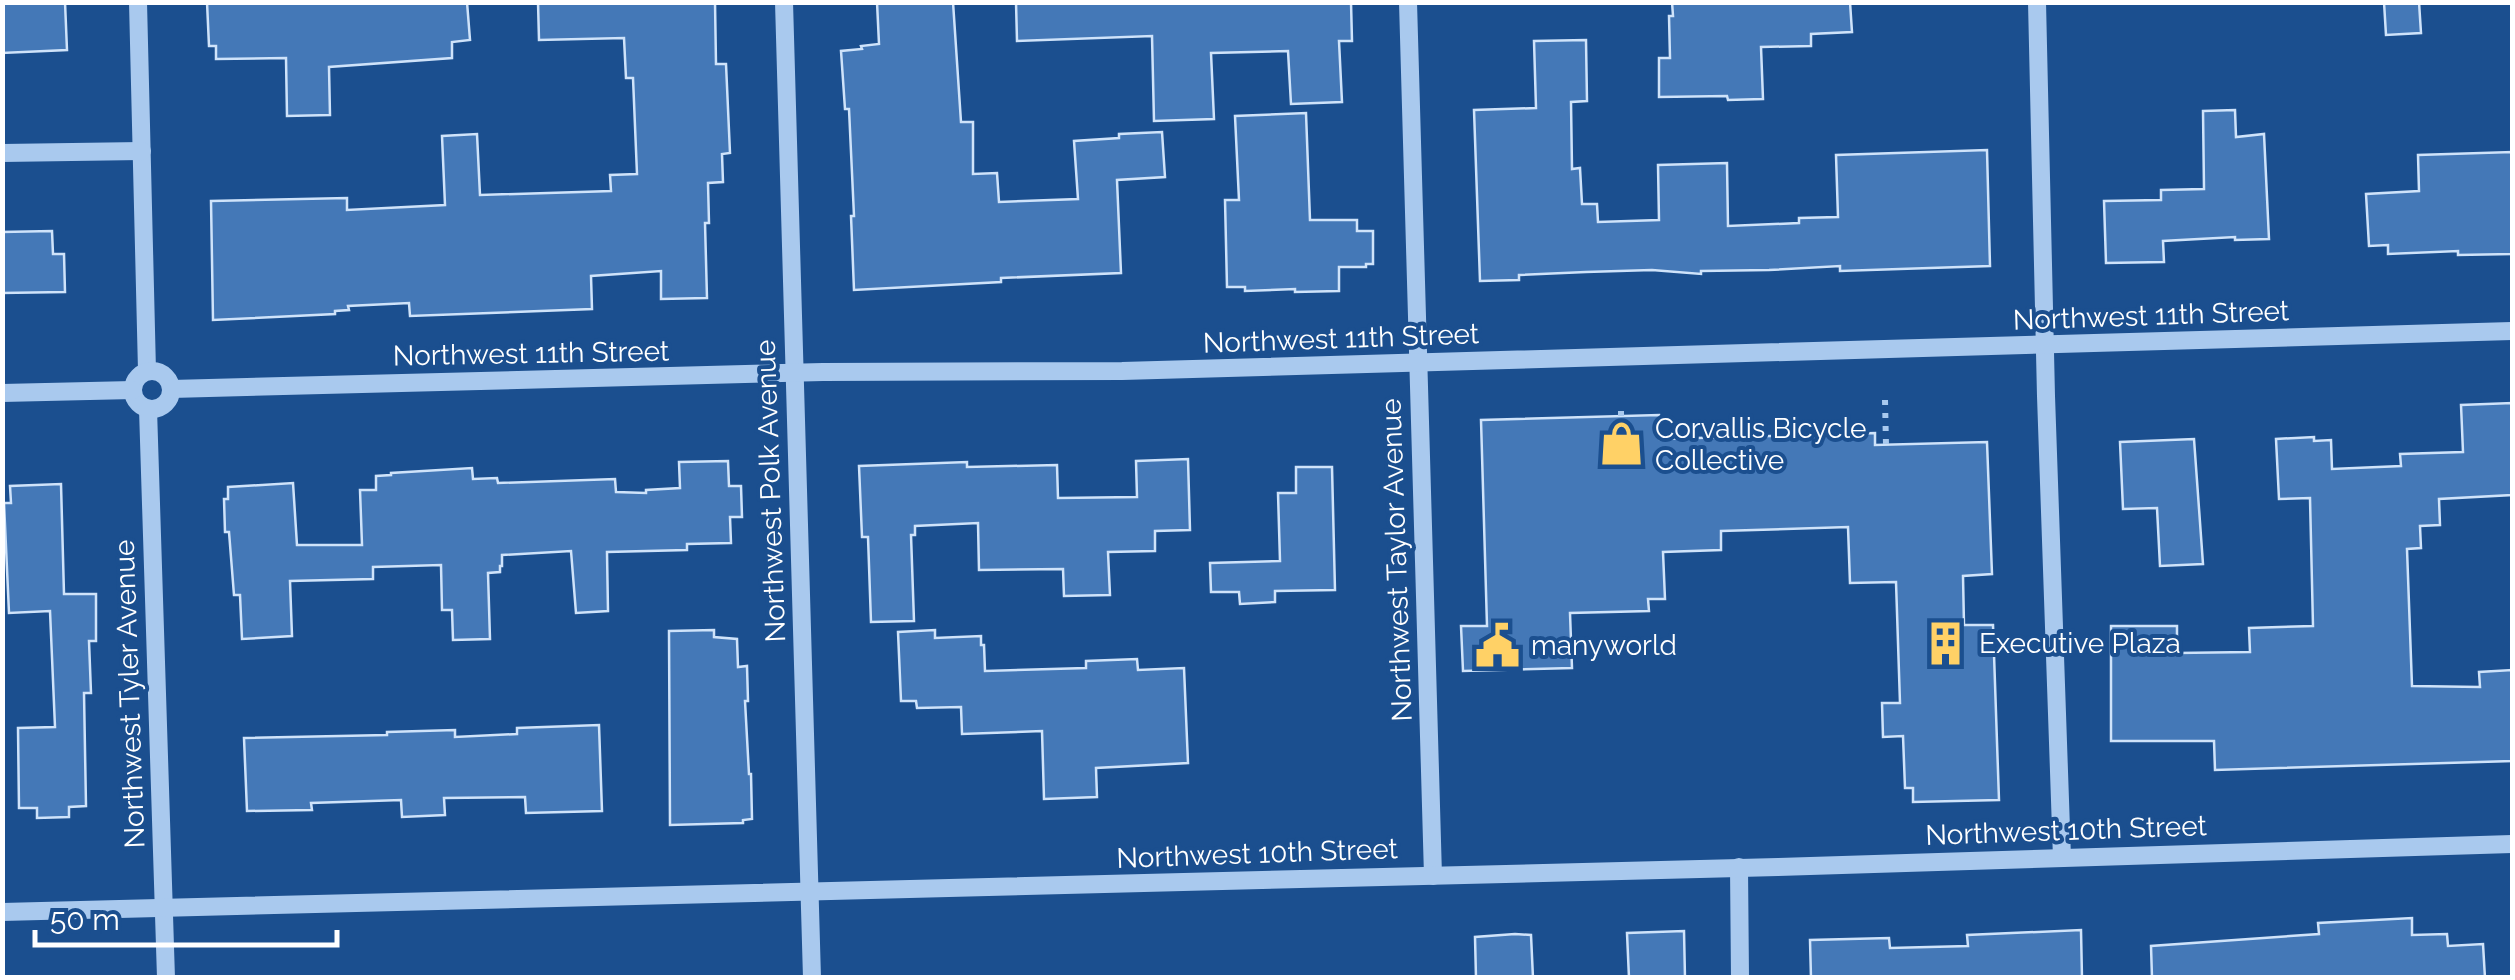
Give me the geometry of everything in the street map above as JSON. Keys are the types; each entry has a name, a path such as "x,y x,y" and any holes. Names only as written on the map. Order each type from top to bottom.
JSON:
{"street":[{"path":"138,2 147,371"},
{"name":"Northwest Polk Avenue","path":"784,2 812,978"},
{"name":"Northwest Taylor Avenue","path":"1408,2 1432,876"},
{"path":"2037,2 2062,858"},
{"path":"2,153 142,152"},
{"name":"Northwest 11th Street","path":"171,389 793,374 1088,372 2512,331"},
{"path":"147,371 165,376 171,389 164,404 148,409 137,402 132,390 136,378 147,371"},
{"path":"2,393 132,390"},
{"name":"Northwest Tyler Avenue","path":"148,409 166,978"},
{"name":"Northwest 10th Street","path":"2,912 1739,868 2512,844"},
{"path":"1739,868 1740,978"}],"path":[{"path":"1885,400 1886,445"}],"building":[{"path":"2,2 65,2 67,50 2,53"},
{"path":"207,2 467,2 470,40 452,42 452,58 329,67 330,115 287,116 286,58 216,59 216,46 209,46"},
{"path":"538,2 715,2 716,64 726,64 730,153 722,154 723,182 708,183 707,298 661,299 661,271 591,276 592,309 410,316 409,303 348,306 349,310 335,314 213,320 211,201 347,198 347,210 445,205 442,136 477,134 480,195 611,191 610,175 637,174 633,78 626,78 624,38 539,40"},
{"path":"877,2 953,2 961,122 973,122 973,174 997,173 999,202 1078,199 1074,141 1162,132 1165,177 1117,180 1121,273 854,290 849,109 845,109 841,51 879,44"},
{"path":"1016,2 1351,2 1352,41 1339,41 1342,102 1291,104 1288,51 1211,53 1214,119 1154,121 1152,36 1017,41"},
{"path":"1672,2 1850,2 1852,32 1811,34 1811,46 1761,47 1763,99 1659,97 1659,58 1670,58"},
{"path":"2384,2 2419,2 2421,33 2386,35"},
{"path":"1586,40 1587,101 1571,102 1572,169 1580,168 1582,204 1597,204 1598,222 1659,220 1658,165 1727,163 1728,226 1799,223 1799,218 1838,217 1836,155 1987,150 1990,266 1840,271 1840,266 1701,274 1652,270 1519,275 1519,280 1480,281 1474,110 1536,108 1534,41"},
{"path":"2235,110 2236,137 2264,134 2269,239 2163,241 2164,262 2106,263 2104,201 2161,200 2161,190 2204,189 2203,111"},
{"path":"1306,113 1310,220 1357,220 1357,231 1373,231 1373,264 1339,267 1339,291 1245,291 1245,287 1227,287 1225,200 1239,200 1235,116"},
{"path":"2512,152 2512,254 2388,254 2388,245 2369,246 2366,194 2419,191 2418,155"},
{"path":"52,231 53,254 64,254 65,292 2,293 2,232"},
{"path":"2512,403 2512,495 2439,499 2440,525 2420,526 2421,548 2407,549 2412,686 2480,687 2479,672 2512,670 2512,761 2215,770 2214,741 2111,741 2111,626 2177,626 2177,653 2250,652 2249,628 2313,626 2310,498 2279,499 2276,439 2331,440 2332,469 2401,466 2400,454 2463,452 2461,405"},
{"path":"1659,415 1660,439 1875,433 1875,445 1987,442 1992,574 1963,576 1964,625 1993,625 1999,800 1913,802 1913,788 1905,788 1903,736 1883,737 1882,703 1900,703 1896,582 1850,583 1848,527 1721,531 1721,550 1663,552 1665,599 1648,599 1649,611 1570,613 1572,668 1463,671 1461,626 1487,626 1481,420"},
{"path":"2194,439 2203,564 2160,566 2157,508 2123,509 2120,442"},
{"path":"1188,459 1190,530 1155,531 1155,551 1108,552 1110,595 1064,596 1063,569 979,570 978,523 915,526 915,535 911,535 914,621 871,622 868,537 862,537 859,466 967,462 967,467 1057,465 1058,498 1137,497 1136,461"},
{"path":"728,461 729,486 741,486 742,517 730,517 731,543 687,544 687,550 607,552 608,611 576,613 571,551 502,555 500,572 488,573 490,639 453,640 452,610 442,610 441,565 373,567 373,579 290,581 292,636 242,639 240,595 234,595 229,532 225,532 224,499 228,499 228,487 293,483 297,545 362,545 360,490 376,490 376,476 472,468 473,479 497,478 498,483 615,479 616,492 646,493 680,488 679,462"},
{"path":"1296,467 1332,467 1335,590 1275,591 1275,602 1240,604 1239,592 1211,592 1210,563 1280,561 1278,493 1296,493"},
{"path":"61,484 64,594 96,594 96,641 89,641 91,693 84,693 86,806 69,807 69,817 37,818 37,808 19,808 18,728 55,727 50,611 9,613 4,503 11,503 10,486"},
{"path":"714,630 714,637 737,639 738,667 747,666 745,701 752,819 743,823 670,825 669,631"},
{"path":"935,630 935,638 981,636 985,671 1086,668 1086,661 1137,659 1138,670 1184,668 1188,763 1096,768 1097,797 1044,799 1042,731 962,734 961,707 917,708 916,701 901,701 898,632"},
{"path":"599,725 602,811 526,813 525,797 444,798 445,815 402,817 401,800 311,803 312,810 247,811 244,738 455,730 455,737 517,734 517,728"},
{"path":"2412,918 2412,935 2447,934 2448,946 2483,944 2485,978 2152,978 2151,946 2319,934 2318,923"},
{"path":"2081,930 2082,978 1811,978 1810,940 1889,938 1890,948 1968,946 1967,935"},
{"path":"1684,931 1685,978 1629,978 1627,933"},
{"path":"1531,935 1533,978 1476,978 1475,937"}],"place":[{"name":"Corvallis Bicycle Collective","path":"1622,444"},
{"name":"Executive Plaza","path":"1946,643"},
{"name":"manyworld","path":"1498,645"}]}
